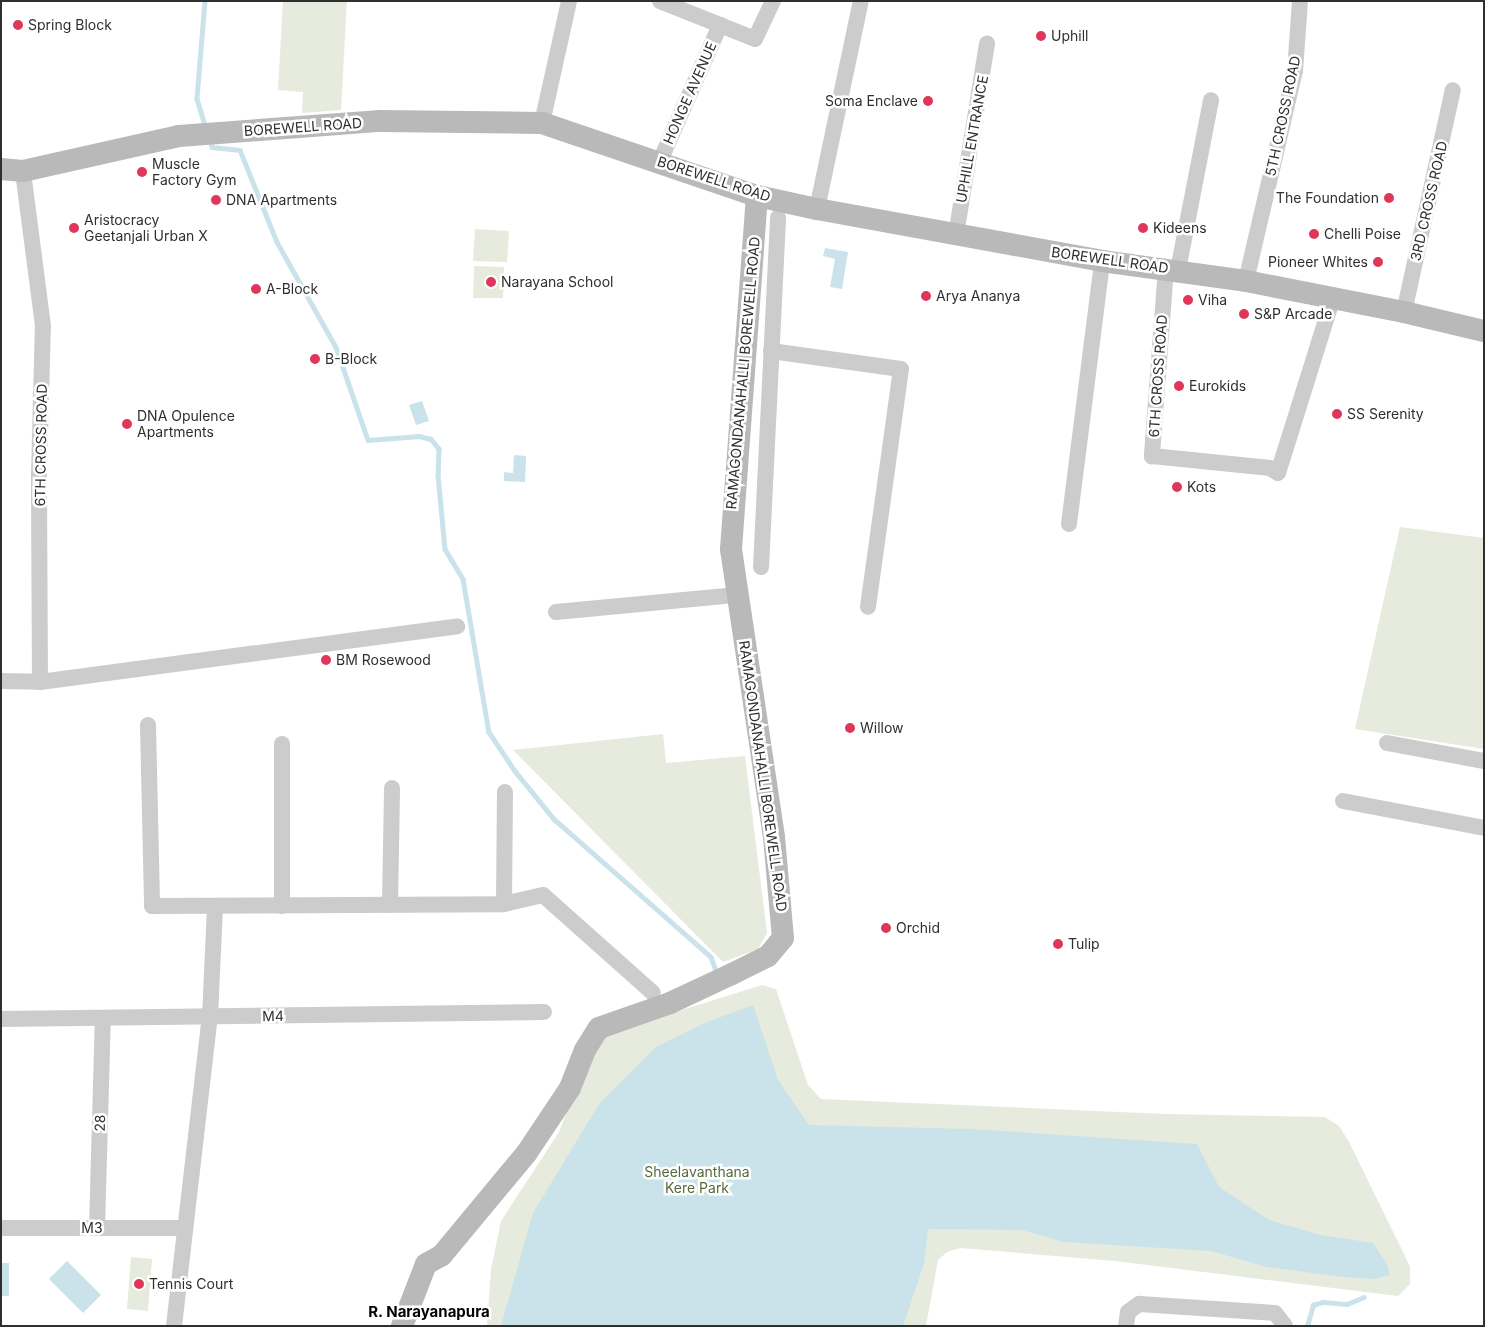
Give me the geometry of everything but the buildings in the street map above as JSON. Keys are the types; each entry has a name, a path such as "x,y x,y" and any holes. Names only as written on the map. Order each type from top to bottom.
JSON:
{"street":[{"path":"542,123 569,1"},
{"path":"660,1 690,7 720,25 755,39 773,1"},
{"path":"817,209 861,1"},
{"name":"5TH CROSS ROAD","path":"1246,281 1295,71 1300,1"},
{"name":"HONGE AVENUE","path":"660,161 720,25"},
{"name":"UPHILL ENTRANCE","path":"956,235 987,43"},
{"name":"3RD CROSS ROAD","path":"1404,312 1454,90"},
{"path":"1172,269 1211,100"},
{"name":"BOREWELL ROAD","path":"1,169 23,171 194,135 380,121 542,123 660,161 757,196 817,209 1102,261 1172,269 1246,281 1404,312 1484,331"},
{"name":"6TH CROSS ROAD","path":"23,171 43,326 39,474 40,682"},
{"name":"RAMAGONDANAHALLI BOREWELL ROAD","path":"402,1326 426,1264 442,1255 526,1154 570,1088 585,1050 599,1028 670,1003 732,974 768,956 783,938 774,837 731,548 731,513 757,196"},
{"path":"761,567 778,217"},
{"path":"1069,524 1102,261"},
{"name":"6TH CROSS ROAD","path":"1172,269 1152,456 1270,468 1278,472 1333,298"},
{"path":"771,351 901,369 868,607"},
{"path":"556,612 737,595"},
{"path":"1,681 40,682 457,626"},
{"path":"148,725 152,906 504,904 543,896 652,993"},
{"path":"1387,743 1484,761"},
{"path":"282,744 282,906"},
{"path":"390,905 392,788"},
{"path":"504,904 505,792"},
{"path":"1343,801 1484,828"},
{"path":"174,1326 183,1228 210,1017 215,906"},
{"name":"M4","path":"1,1019 544,1012"},
{"name":"28","path":"97,1228 103,1018"},
{"name":"M3","path":"1,1228 183,1228"},
{"path":"1126,1326 1128,1312 1139,1304 1275,1313 1285,1326"}],"green space":[{"path":"283,1 347,1 341,110 302,113 303,92 278,90"},
{"path":"475,229 509,231 507,262 473,261"},
{"path":"474,266 504,267 503,298 473,298"},
{"path":"1400,527 1484,538 1484,749 1355,729"},
{"path":"663,734 666,763 745,756 767,933 758,949 723,962 513,750"},
{"name":"Sheelavanthana Kere Park","path":"762,985 776,989 808,1085 821,1099 1165,1114 1325,1117 1339,1126 1349,1142 1410,1267 1410,1284 1398,1296 1115,1261 960,1248 947,1252 938,1260 926,1326 487,1326 491,1269 501,1221 559,1132 579,1080 605,1034"},
{"name":"Tennis Court","path":"131,1257 152,1259 148,1311 127,1309"}],"water":[{"path":"825,248 848,252 842,289 830,287 835,259 823,256"},
{"path":"422,401 429,421 416,425 409,405"},
{"path":"514,455 526,456 525,482 504,481 504,472 513,473"},
{"name":"Sheelavanthana Kere Park","path":"753,1005 778,1080 809,1125 971,1129 1197,1144 1219,1187 1269,1220 1321,1235 1373,1243 1387,1264 1390,1275 1375,1279 1343,1277 1267,1267 1211,1251 1064,1242 1022,1230 928,1229 924,1263 903,1326 501,1326 533,1213 599,1104 656,1047 707,1022"},
{"path":"67,1261 101,1295 83,1313 49,1279"},
{"path":"1,1263 9,1263 9,1296 1,1296"}],"waterway":[{"path":"205,1 197,99 206,128"},
{"path":"210,140 212,147 240,150 277,242 336,347 368,440 419,436 431,439 439,449 438,475 445,549 463,579 489,732 515,771 554,819 711,957 716,971"},
{"path":"1307,1326 1313,1305 1323,1302 1347,1304 1364,1297"}],"place":[{"name":"Spring Block","path":"18,25"},
{"name":"Uphill","path":"1041,36"},
{"name":"Soma Enclave","path":"928,101"},
{"name":"Muscle Factory Gym","path":"142,172"},
{"name":"The Foundation","path":"1389,198"},
{"name":"DNA Apartments","path":"216,200"},
{"name":"Aristocracy Geetanjali Urban X","path":"74,228"},
{"name":"Kideens","path":"1143,228"},
{"name":"Chelli Poise","path":"1314,234"},
{"name":"Pioneer Whites","path":"1378,262"},
{"name":"Narayana School","path":"491,282"},
{"name":"A-Block","path":"256,289"},
{"name":"Arya Ananya","path":"926,296"},
{"name":"Viha","path":"1188,300"},
{"name":"S&P Arcade","path":"1244,314"},
{"name":"B-Block","path":"315,359"},
{"name":"Eurokids","path":"1179,386"},
{"name":"SS Serenity","path":"1337,414"},
{"name":"DNA Opulence Apartments","path":"127,424"},
{"name":"Kots","path":"1177,487"},
{"name":"BM Rosewood","path":"326,660"},
{"name":"Willow","path":"850,728"},
{"name":"Orchid","path":"886,928"},
{"name":"Tulip","path":"1058,944"},
{"name":"Tennis Court","path":"139,1284"}],"district":[{"name":"R. Narayanapura","path":"429,1312"}]}
